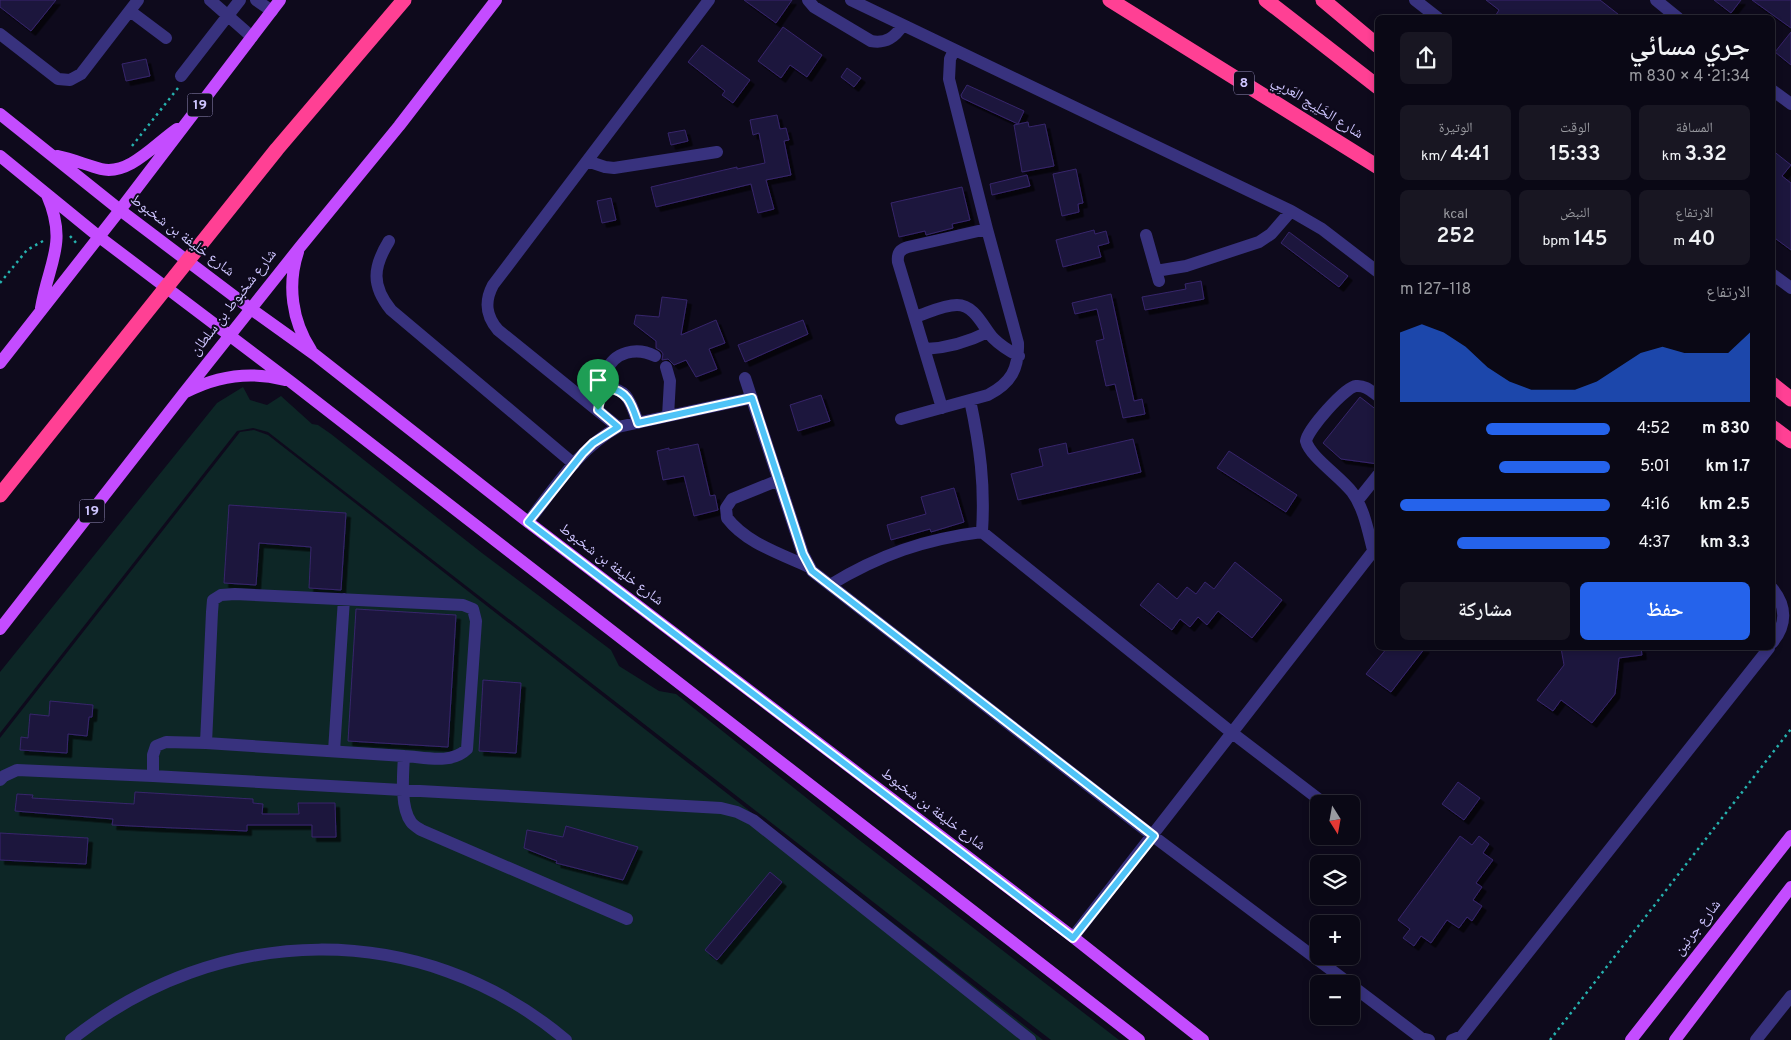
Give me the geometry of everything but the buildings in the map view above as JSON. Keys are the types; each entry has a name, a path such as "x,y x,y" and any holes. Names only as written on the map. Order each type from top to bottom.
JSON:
{"highway":[{"path":"0,495 277,149 404,0"},
{"name":"شارع الخَلِيج العَربِي","path":"1110,0 1375,165"},
{"path":"1266,0 1375,85"},
{"path":"1323,0 1375,43"},
{"path":"1775,387 1791,399"},
{"path":"1775,430 1791,441"}],"main road":[{"name":"19","path":"0,363 120,210 280,0"},
{"name":"شارع شخبوط بن سلطان","path":"0,629 230,335 399,126 496,0"},
{"name":"شارع خليفة بن شخبوط","path":"0,114 120,210 314,354 528,522 1073,938 1203,1040"},
{"path":"53,155 102,169 121,168 136,160 185,124 193,114"},
{"path":"0,156 98,236 291,382 1139,1040"},
{"path":"40,312 46,286 63,236 46,192"},
{"path":"300,247 294,269 293,304 302,336 314,354"},
{"path":"184,393 209,382 236,376 264,376 291,382"},
{"name":"شارع جرنين","path":"1632,1040 1791,836"},
{"path":"1675,1040 1791,887"}],"street":[{"path":"0,34 58,79 70,80 81,74 138,0"},
{"path":"210,0 252,37"},
{"path":"180,76 240,0"},
{"path":"256,0 272,11"},
{"path":"618,427 498,330 488,314 486,304 488,294 492,286 709,0"},
{"path":"808,0 814,7 871,41 878,42 892,38 904,25"},
{"path":"851,0 1291,211 1329,234 1375,270"},
{"path":"1415,0 1434,15"},
{"path":"1656,0 1674,15"},
{"path":"130,11 166,38"},
{"path":"901,418 988,395 999,389 1009,380 1016,369 1019,356 1018,343 949,79 950,59 954,50"},
{"path":"1775,92 1791,104"},
{"path":"587,160 605,167 614,168 717,152"},
{"path":"1146,235 1157,276 1259,242 1271,234 1291,211"},
{"path":"942,408 898,262 899,254 901,250 908,247 987,229"},
{"path":"389,241 379,257 376,268 376,280 381,296 391,310 574,464"},
{"path":"1775,275 1788,281"},
{"path":"915,317 958,305 970,309 1002,346 1019,356"},
{"path":"925,349 964,343 988,332"},
{"path":"598,410 608,367 619,356 626,352 641,351 655,356"},
{"path":"666,367 670,381 668,416"},
{"path":"745,378 803,554 809,567"},
{"path":"1073,938 1154,836 1231,732 1375,547 1358,500 1347,485 1311,450 1306,441 1307,435 1350,388 1365,387 1375,394"},
{"path":"602,390 615,389 627,396 638,423"},
{"path":"528,522 593,443 618,427 752,398"},
{"path":"970,400 982,459 984,499 982,532"},
{"path":"1358,500 1375,479"},
{"path":"779,480 732,499 726,508 727,518 761,545 809,567 1154,836 1338,975"},
{"path":"830,585 853,571 903,549 955,535 982,532 1231,732 1313,795"},
{"path":"1775,592 1783,607 1784,618 1782,629 1775,639"},
{"path":"154,776 153,755 156,746 166,742 448,759 460,756 467,749 476,621 473,609 463,605 235,594 221,595 213,600 206,743"},
{"path":"334,751 344,599"},
{"path":"1452,1040 1462,1036 1767,650"},
{"path":"404,756 403,791 407,812 411,822 421,830 627,919"},
{"path":"0,780 17,770 721,808 737,812 753,820 1030,1040"},
{"path":"71,1040 108,1012 182,974 247,956 296,950 322,950 376,954 403,959 452,974 483,986 519,1006 566,1040"},
{"path":"1360,992 1421,1038 1429,1040"},
{"path":"1756,1040 1791,996"}],"path":[{"path":"0,283 27,250 45,240 63,236 81,221"},
{"path":"63,236 86,252"},
{"path":"1550,1040 1791,729"}],"green space":[{"path":"243,387 250,400 267,405 281,396 312,424 318,425 331,434 482,553 611,650 619,666 659,691 676,694 858,839 1119,1040 1051,1040 268,432 253,428 237,431 0,733 0,672 217,403"},
{"path":"254,430 268,435 1043,1040 0,1040 0,738 240,432"}],"route":[{"path":"608,388 615,389 627,396 638,423 752,398 805,561 812,571 1154,836 1073,938 528,522 583,453 605,434 618,427 598,410 602,390 608,388"}]}
